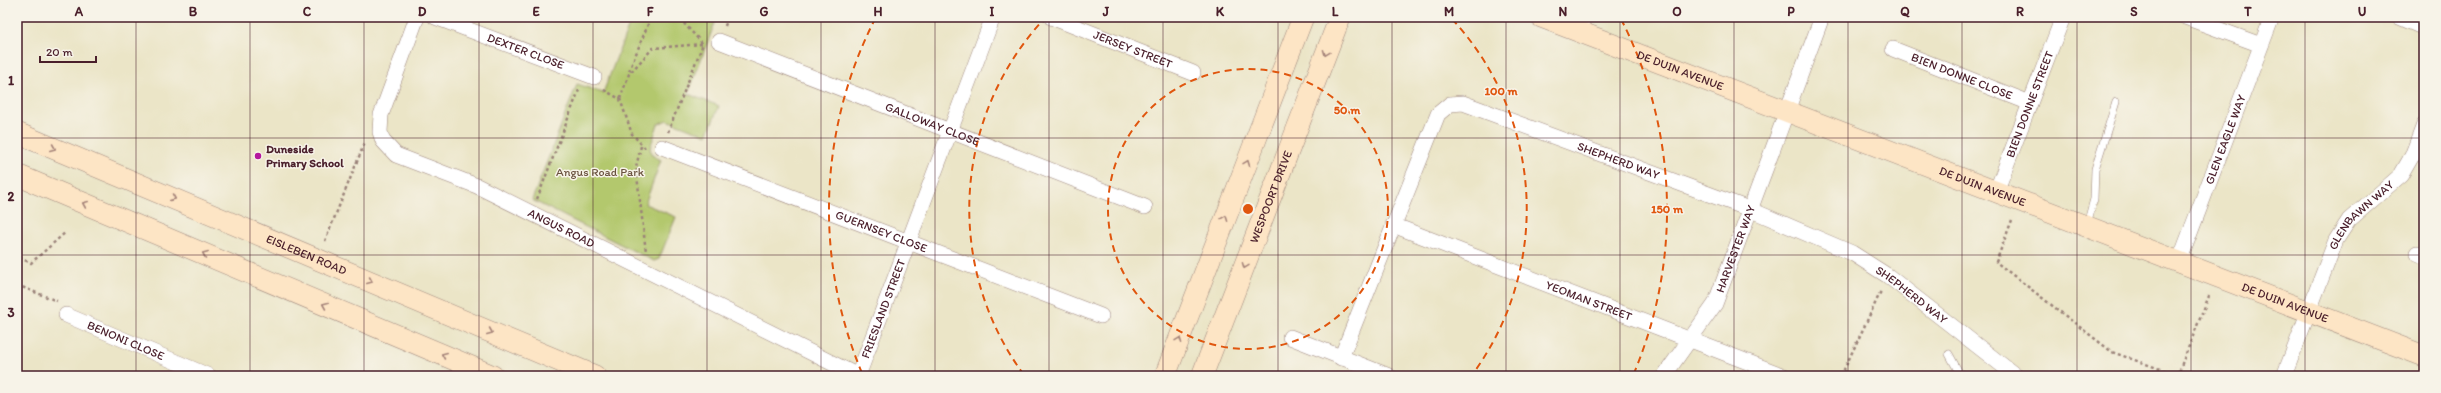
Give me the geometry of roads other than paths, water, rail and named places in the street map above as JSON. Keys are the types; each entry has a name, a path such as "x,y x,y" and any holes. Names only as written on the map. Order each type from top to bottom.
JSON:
{"main road":[{"path":"1165,376 1303,17"},
{"name":"WESPOORT DRIVE","path":"1202,376 1340,17"},
{"name":"DE DUIN AVENUE","path":"1541,17 1581,24 1787,111 2424,356"},
{"name":"EISLEBEN ROAD","path":"17,133 595,376"},
{"path":"17,175 493,376"}],"street":[{"name":"ANGUS ROAD","path":"417,17 381,115 380,132 383,141 396,155 477,186 858,376"},
{"name":"DEXTER CLOSE","path":"435,17 590,76"},
{"name":"FRIESLAND STREET","path":"858,376 907,240 993,17"},
{"name":"JERSEY STREET","path":"1050,17 1194,73"},
{"name":"HARVESTER WAY","path":"1664,376 1715,304 1749,209 1822,17"},
{"name":"BIEN DONNE STREET","path":"1996,192 2063,17"},
{"path":"2185,17 2261,45"},
{"name":"GLEN EAGLE WAY","path":"2179,262 2272,17"},
{"path":"2399,17 2424,28"},
{"name":"GALLOWAY CLOSE","path":"719,41 1145,208"},
{"name":"BIEN DONNE CLOSE","path":"1893,49 2030,104"},
{"name":"SHEPHERD WAY","path":"1341,358 1438,114 1450,104 1463,103 1749,209 1852,253 1888,276 2016,376"},
{"name":"GLENBAWN WAY","path":"2284,376 2310,312 2336,240 2349,220 2401,175 2407,166 2424,125"},
{"name":"GUERNSEY CLOSE","path":"662,146 1101,316"},
{"name":"YEOMAN STREET","path":"1394,225 1784,376"},
{"name":"BENONI CLOSE","path":"66,315 209,376"},
{"path":"1290,337 1389,376"}],"lane":[{"path":"2086,226 2094,199 2095,169 2116,102"},
{"path":"1949,354 1961,376"}],"place":[{"name":"Duneside Primary School","path":"258,156"}],"park label":[{"name":"Angus Road Park","path":"600,172"}]}
